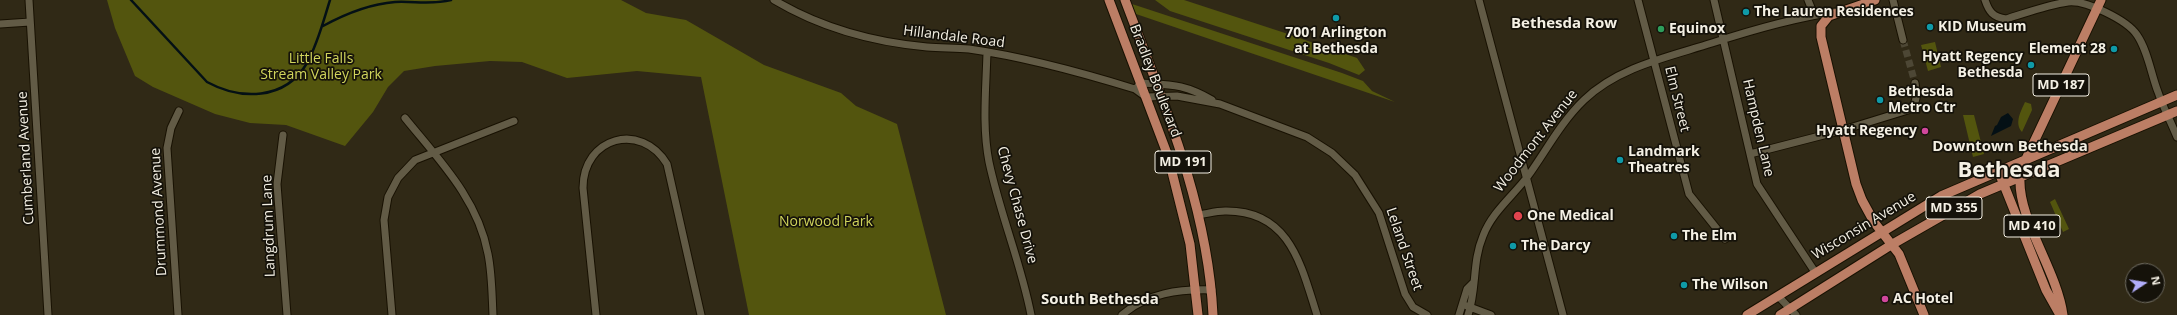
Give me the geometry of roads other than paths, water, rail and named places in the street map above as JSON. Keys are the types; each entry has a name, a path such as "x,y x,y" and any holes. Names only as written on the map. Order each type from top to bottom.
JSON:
{"main road":[{"name":"Bradley Boulevard","path":"1109,0 1138,86 1146,97 1173,174 1190,244 1198,315"},
{"name":"Bradley Boulevard","path":"1125,0 1178,146 1198,215 1212,290 1213,315"},
{"name":"Woodmont Avenue","path":"1836,12 1853,9 1874,0"},
{"name":"MD 187","path":"2020,177 2025,161 2101,0"},
{"path":"1836,12 1823,21 1820,30 1856,184 1862,200 1881,232 1899,254 1924,315"},
{"name":"Wisconsin Avenue","path":"1746,315 1941,196 1998,170 2025,161 2177,94"},
{"name":"MD 355","path":"1780,315 1793,312 1891,245 1980,194 2177,111"},
{"path":"1998,170 2046,290 2060,315"},
{"name":"MD 410","path":"2020,177 2022,204 2060,295 2063,315"}],"street":[{"name":"Cumberland Avenue","path":"29,0 48,315"},
{"name":"Hillandale Road","path":"774,0 822,24 849,34 879,41 986,52 1046,62 1138,86"},
{"path":"1479,0 1563,315"},
{"name":"Elm Street","path":"1638,0 1689,194 1725,239"},
{"name":"Hampden Lane","path":"1714,0 1757,184 1815,272"},
{"path":"1808,0 1812,10 1820,14"},
{"path":"1893,0 1903,40"},
{"path":"1985,0 1990,12 1994,16 2006,19 2068,2 2083,4 2124,22 2137,34 2161,101 2177,137"},
{"name":"Woodmont Avenue","path":"1459,315 1467,306 1474,290 1473,283 1478,248 1488,224 1527,178 1562,126 1584,100 1618,77 1654,60 1724,39 1820,14 1836,12"},
{"path":"0,24 30,22"},
{"name":"Chevy Chase Drive","path":"986,52 985,118 989,162 1026,291 1031,315"},
{"name":"Leland Street","path":"1138,86 1156,84 1181,86 1194,90 1220,104 1307,137 1332,152 1355,175 1379,213 1405,294 1413,307 1427,315"},
{"path":"1750,154 1843,130 1908,110 1915,103 1914,84"},
{"name":"Leland Street","path":"1146,97 1177,96 1220,104"},
{"name":"Drummond Avenue","path":"178,315 168,148 171,128 179,111"},
{"path":"405,118 462,188 484,238 488,255 493,315"},
{"path":"392,315 384,220 388,197 398,178 415,160 514,121"},
{"name":"Langdrum Lane","path":"283,135 277,184 287,315"},
{"path":"596,315 583,188 583,174 590,157 598,149 622,137 642,141 662,156 667,164 701,315"},
{"path":"1198,215 1225,211 1245,213 1272,224 1287,237 1296,251 1317,315"},
{"path":"1122,315 1134,304 1152,297 1174,291 1196,289 1212,290"},
{"path":"1778,296 1793,312"},
{"path":"1467,306 1491,315"},
{"name":"Woodmont Avenue","path":"1467,306 1468,315"}],"waterway":[{"path":"131,0 207,82 233,92 247,94 261,94 274,90 287,85 298,75 307,63 314,48 330,0"},
{"path":"323,26 340,17 367,7 385,3 430,3 451,0"}],"tunnel":[{"path":"1903,40 1915,83"}],"place":[{"name":"The Lauren Residences","path":"1746,12"},
{"name":"7001 Arlington at Bethesda","path":"1336,18"},
{"name":"KID Museum","path":"1930,27"},
{"name":"Equinox","path":"1661,29"},
{"name":"Element 28","path":"2114,49"},
{"name":"Hyatt Regency Bethesda","path":"2031,65"},
{"name":"Bethesda Metro Ctr","path":"1880,100"},
{"name":"Hyatt Regency","path":"1925,131"},
{"name":"Landmark Theatres","path":"1620,160"},
{"name":"One Medical","path":"1518,216"},
{"name":"The Elm","path":"1674,236"},
{"name":"The Darcy","path":"1513,246"},
{"name":"The Wilson","path":"1684,285"},
{"name":"AC Hotel","path":"1885,299"}],"district":[{"name":"Bethesda Row","path":"1564,24"},
{"name":"Downtown Bethesda","path":"2010,147"},
{"name":"Bethesda","path":"2009,171"},
{"name":"South Bethesda","path":"1100,300"}],"park label":[{"name":"Little Falls Stream Valley Park","path":"321,68"},
{"name":"Norwood Park","path":"826,222"}]}
